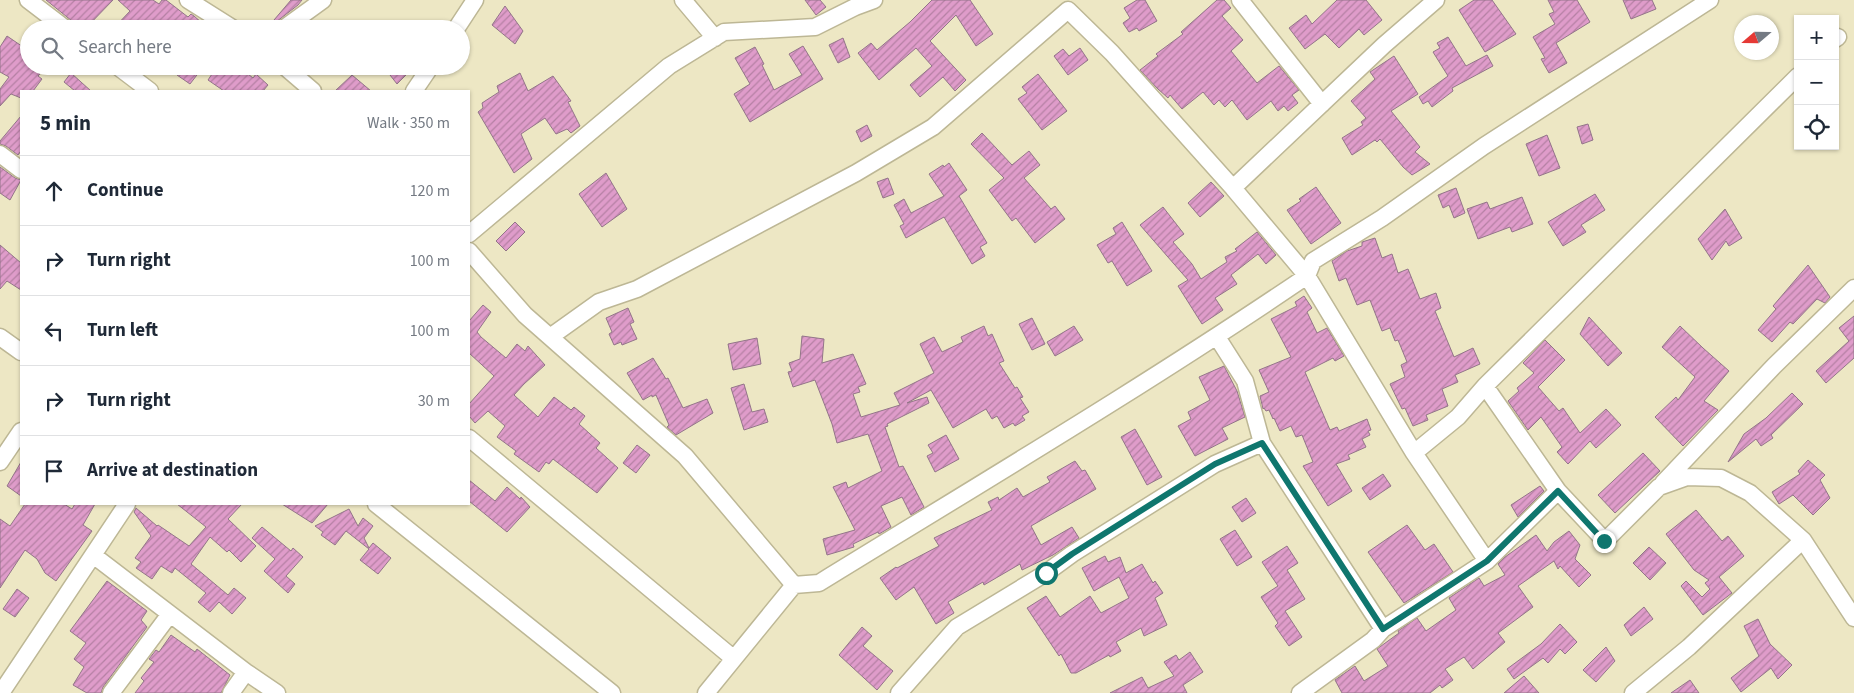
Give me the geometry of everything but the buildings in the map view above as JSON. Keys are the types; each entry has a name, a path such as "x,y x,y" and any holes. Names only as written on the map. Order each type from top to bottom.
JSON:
{"street":[{"path":"28,0 54,20"},
{"path":"188,0 220,20"},
{"path":"295,20 323,0"},
{"path":"462,20 475,0"},
{"path":"683,0 715,38"},
{"path":"470,233 669,66 724,32 816,27 855,7 874,0"},
{"path":"1240,0 1322,104"},
{"path":"1232,188 1384,45 1436,0"},
{"path":"706,693 794,585 819,582 1079,424 1217,337 1307,276 1313,261 1382,218 1484,146 1710,0"},
{"path":"550,337 599,302 637,289 856,173 933,127 1068,10 1112,53 1307,276 1414,453 1487,561"},
{"path":"129,75 149,90"},
{"path":"294,75 312,90"},
{"path":"415,90 425,75"},
{"path":"1414,453 1458,417 1485,386 1794,80"},
{"path":"0,154 20,169"},
{"path":"470,252 526,315 685,456 794,585"},
{"path":"1485,386 1558,491 1604,541 1659,487 1774,366 1854,288"},
{"path":"0,336 20,351"},
{"path":"1217,337 1245,381 1262,443 1383,629"},
{"path":"0,462 20,432"},
{"path":"470,439 733,658"},
{"path":"899,693 957,627 1046,573 1072,554 1215,464 1262,443"},
{"path":"1659,487 1686,477 1721,478 1750,493 1803,540 1854,618"},
{"path":"1300,693 1373,640 1383,629 1487,561 1558,491"},
{"path":"0,693 126,505"},
{"path":"377,505 612,693"},
{"path":"1633,693 1689,647 1803,540"},
{"path":"93,555 246,672 278,693"},
{"path":"111,693 170,614"},
{"path":"231,693 246,672"}],"route":[{"path":"1046,573 1072,554 1215,464 1262,443 1383,629 1487,561 1558,491 1604,541"}]}
